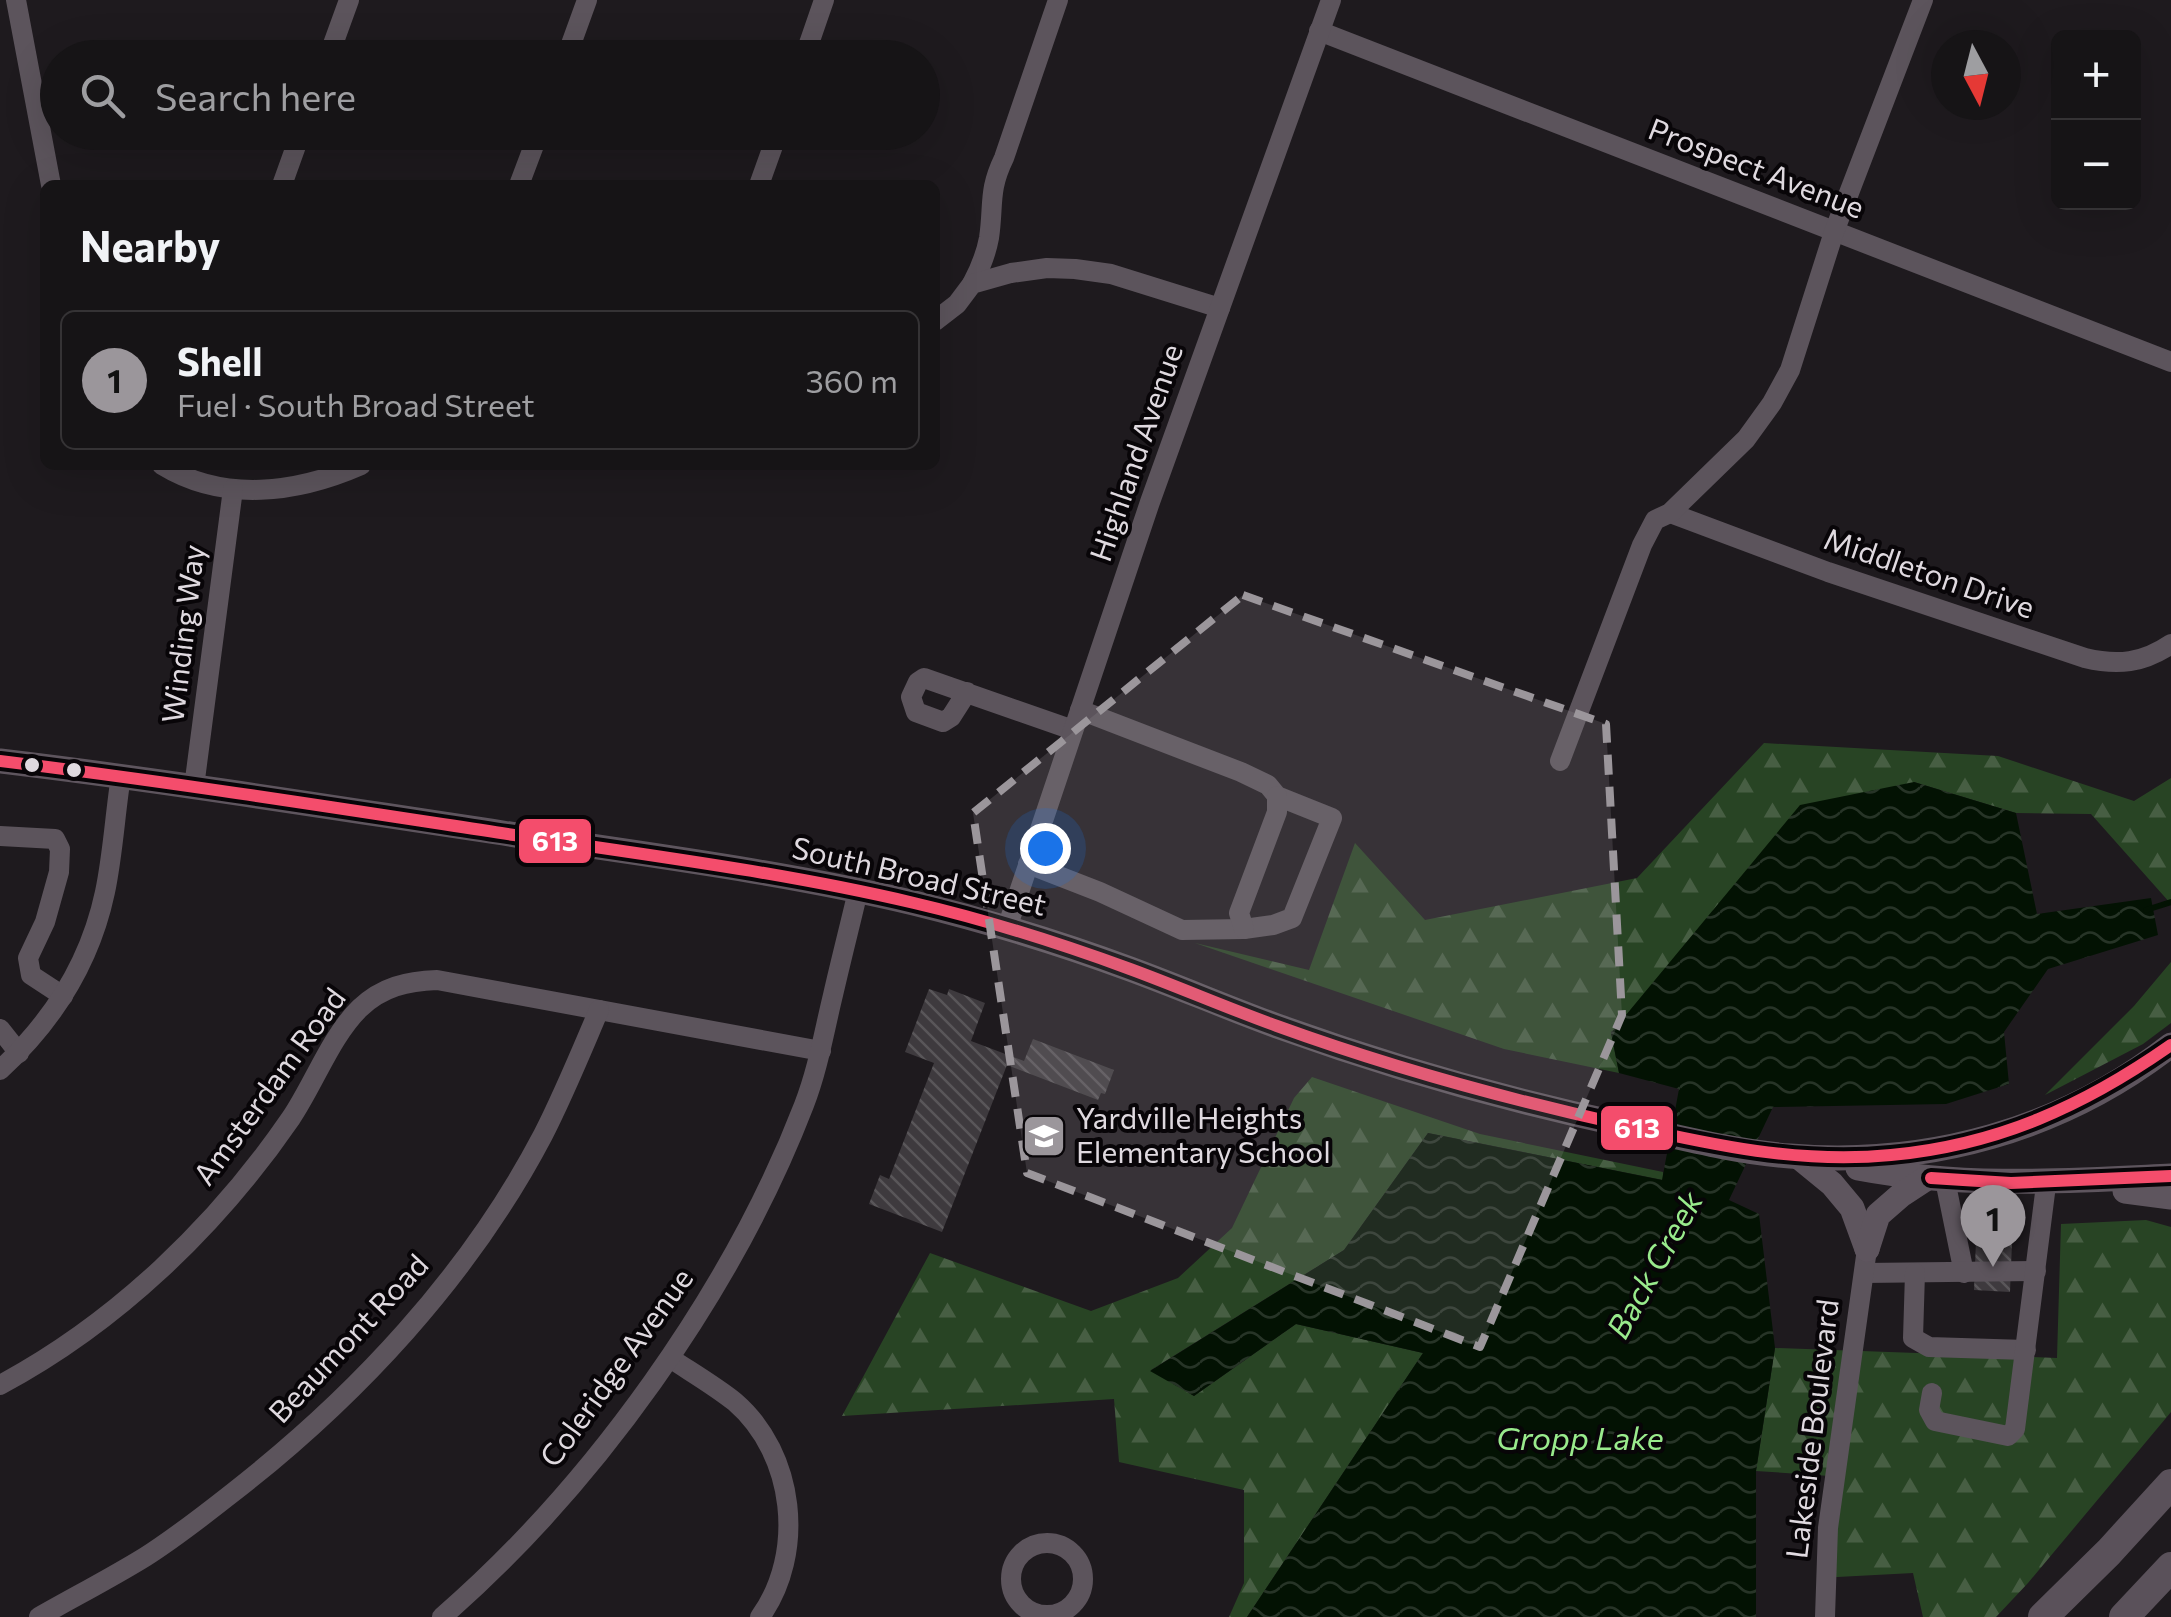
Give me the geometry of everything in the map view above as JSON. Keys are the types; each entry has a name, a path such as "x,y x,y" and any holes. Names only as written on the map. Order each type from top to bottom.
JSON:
{"highway":[{"path":"2109,1552 2131,1513 2171,1465"},
{"path":"2043,1617 2171,1484"},
{"path":"2124,1617 2171,1567"}],"main road":[{"name":"South Broad Street","path":"0,761 588,846 858,891 1007,928 1134,970 1350,1052 1473,1089 1645,1130 1936,1179 2010,1183 2171,1176"},
{"name":"South Broad Street","path":"1791,1156 1881,1157 1992,1138 2062,1112 2110,1088 2171,1046"},
{"path":"1791,1156 1832,1184 1852,1208 1866,1261"},
{"path":"1866,1261 1878,1215 1901,1194 1936,1179"},
{"path":"2010,1183 2171,1196"}],"street":[{"path":"16,0 40,131"},
{"path":"335,40 350,0"},
{"path":"572,40 586,0"},
{"path":"810,40 824,0"},
{"path":"940,318 957,304 984,260 996,174 1058,0"},
{"name":"Highland Avenue","path":"1007,928 1150,502 1331,0"},
{"path":"1560,761 1630,576 1656,520 1670,513 1746,439 1790,370 1834,232 1923,0"},
{"name":"Prospect Avenue","path":"1319,31 2171,362"},
{"path":"44,150 49,180"},
{"path":"284,180 295,150"},
{"path":"522,180 532,150"},
{"path":"761,180 772,150"},
{"path":"972,284 1011,273 1075,269 1111,274 1220,308"},
{"path":"170,470 232,489 278,490 308,485 349,470"},
{"name":"Winding Way","path":"194,787 232,489"},
{"name":"Middleton Drive","path":"1670,513 1828,572 2085,658 2127,663 2151,656 2171,644"},
{"path":"967,692 1077,720 1241,772 1268,785 1277,796 1332,818 1292,918 1273,925 1182,930 1028,864"},
{"path":"0,1070 46,1022 85,956 106,887 121,776"},
{"path":"1244,929 1239,913 1277,812 1277,796"},
{"path":"0,836 55,839 60,849 59,872 45,922 28,958 31,975 63,996"},
{"name":"Coleridge Avenue","path":"442,1617 510,1553 620,1426 670,1358 731,1260 804,1104 821,1051 858,891"},
{"name":"Amsterdam Road","path":"0,1385 71,1341 119,1304 208,1222 292,1116 357,1012 372,998 403,984 437,980 821,1051"},
{"name":"Beaumont Road","path":"39,1617 190,1526 286,1450 359,1381 420,1315 508,1195 573,1074 598,1010"},
{"path":"0,1030 18,1052"},
{"path":"1936,1179 1964,1272"},
{"path":"1932,1393 1930,1410 1935,1420 2008,1436 2015,1429 2046,1185"},
{"path":"1866,1261 1915,1273 2036,1270"},
{"name":"Lakeside Boulevard","path":"1820,1613 1828,1528 1866,1261"},
{"path":"1915,1273 1913,1338 1930,1347 2026,1350"},
{"path":"670,1358 734,1402 762,1435 781,1474 789,1531 786,1560 760,1617"}],"highlighted area":[{"path":"1243,595 1606,724 1622,1015 1480,1347 1027,1173 973,813"}],"green space":[{"path":"1764,743 1998,756 2134,801 2171,778 2171,904 2091,814 2016,813 1914,782 1611,1032 1619,1073 1504,1049 1195,943 1309,970 1355,843 1425,920 1637,878"},
{"path":"2171,962 2171,1023 2143,1044 2045,1095 2134,1006"},
{"path":"1312,1077 1480,1134 1663,1172 1663,1180 1428,1133 1344,1250 1151,1370 1194,1396 1296,1324 1423,1353 1247,1617 1229,1617 1244,1583 1244,1490 1119,1462 1114,1399 842,1416 930,1253 1091,1311 1178,1278 1232,1228 1294,1098"},
{"path":"2146,1220 2171,1227 2171,1412 2028,1583 1996,1617 1923,1617 1913,1573 1818,1578 1830,1476 1756,1471 1775,1348 2057,1358 2061,1224"}],"water":[{"name":"Gropp Lake","path":"1914,782 2016,813 2037,914 2151,898 2158,935 2048,969 2004,1032 2009,1084 1946,1104 1773,1107 1729,1200 1759,1214 1775,1348 1756,1471 1756,1617 1247,1617 1423,1353 1296,1324 1194,1396 1150,1371 1344,1250 1428,1133 1662,1180 1679,1089 1619,1073 1611,1033 1800,805"}],"building":[{"path":"929,989 947,995 949,989 985,1003 971,1041 1024,1061 1033,1039 1114,1070 1105,1094 1101,1093 1098,1100 1007,1065 942,1232 869,1204 880,1175 889,1179 934,1063 905,1052"},
{"path":"1976,1241 2012,1243 2010,1292 1974,1290"}],"waterway":[{"name":"Back Creek","path":"2146,910 2171,902"}],"transit line":[{"name":"613","path":"0,761 714,865 914,903 1077,950 1277,1026 1405,1068 1580,1115 1756,1151 1857,1157 1968,1142 2072,1104 2171,1045"},
{"name":"613","path":"1931,1178 2011,1183 2171,1176"}],"place":[{"name":"Yardville Heights Elementary School","path":"1044,1136"},
{"name":"Shell","path":"1993,1267"}]}
